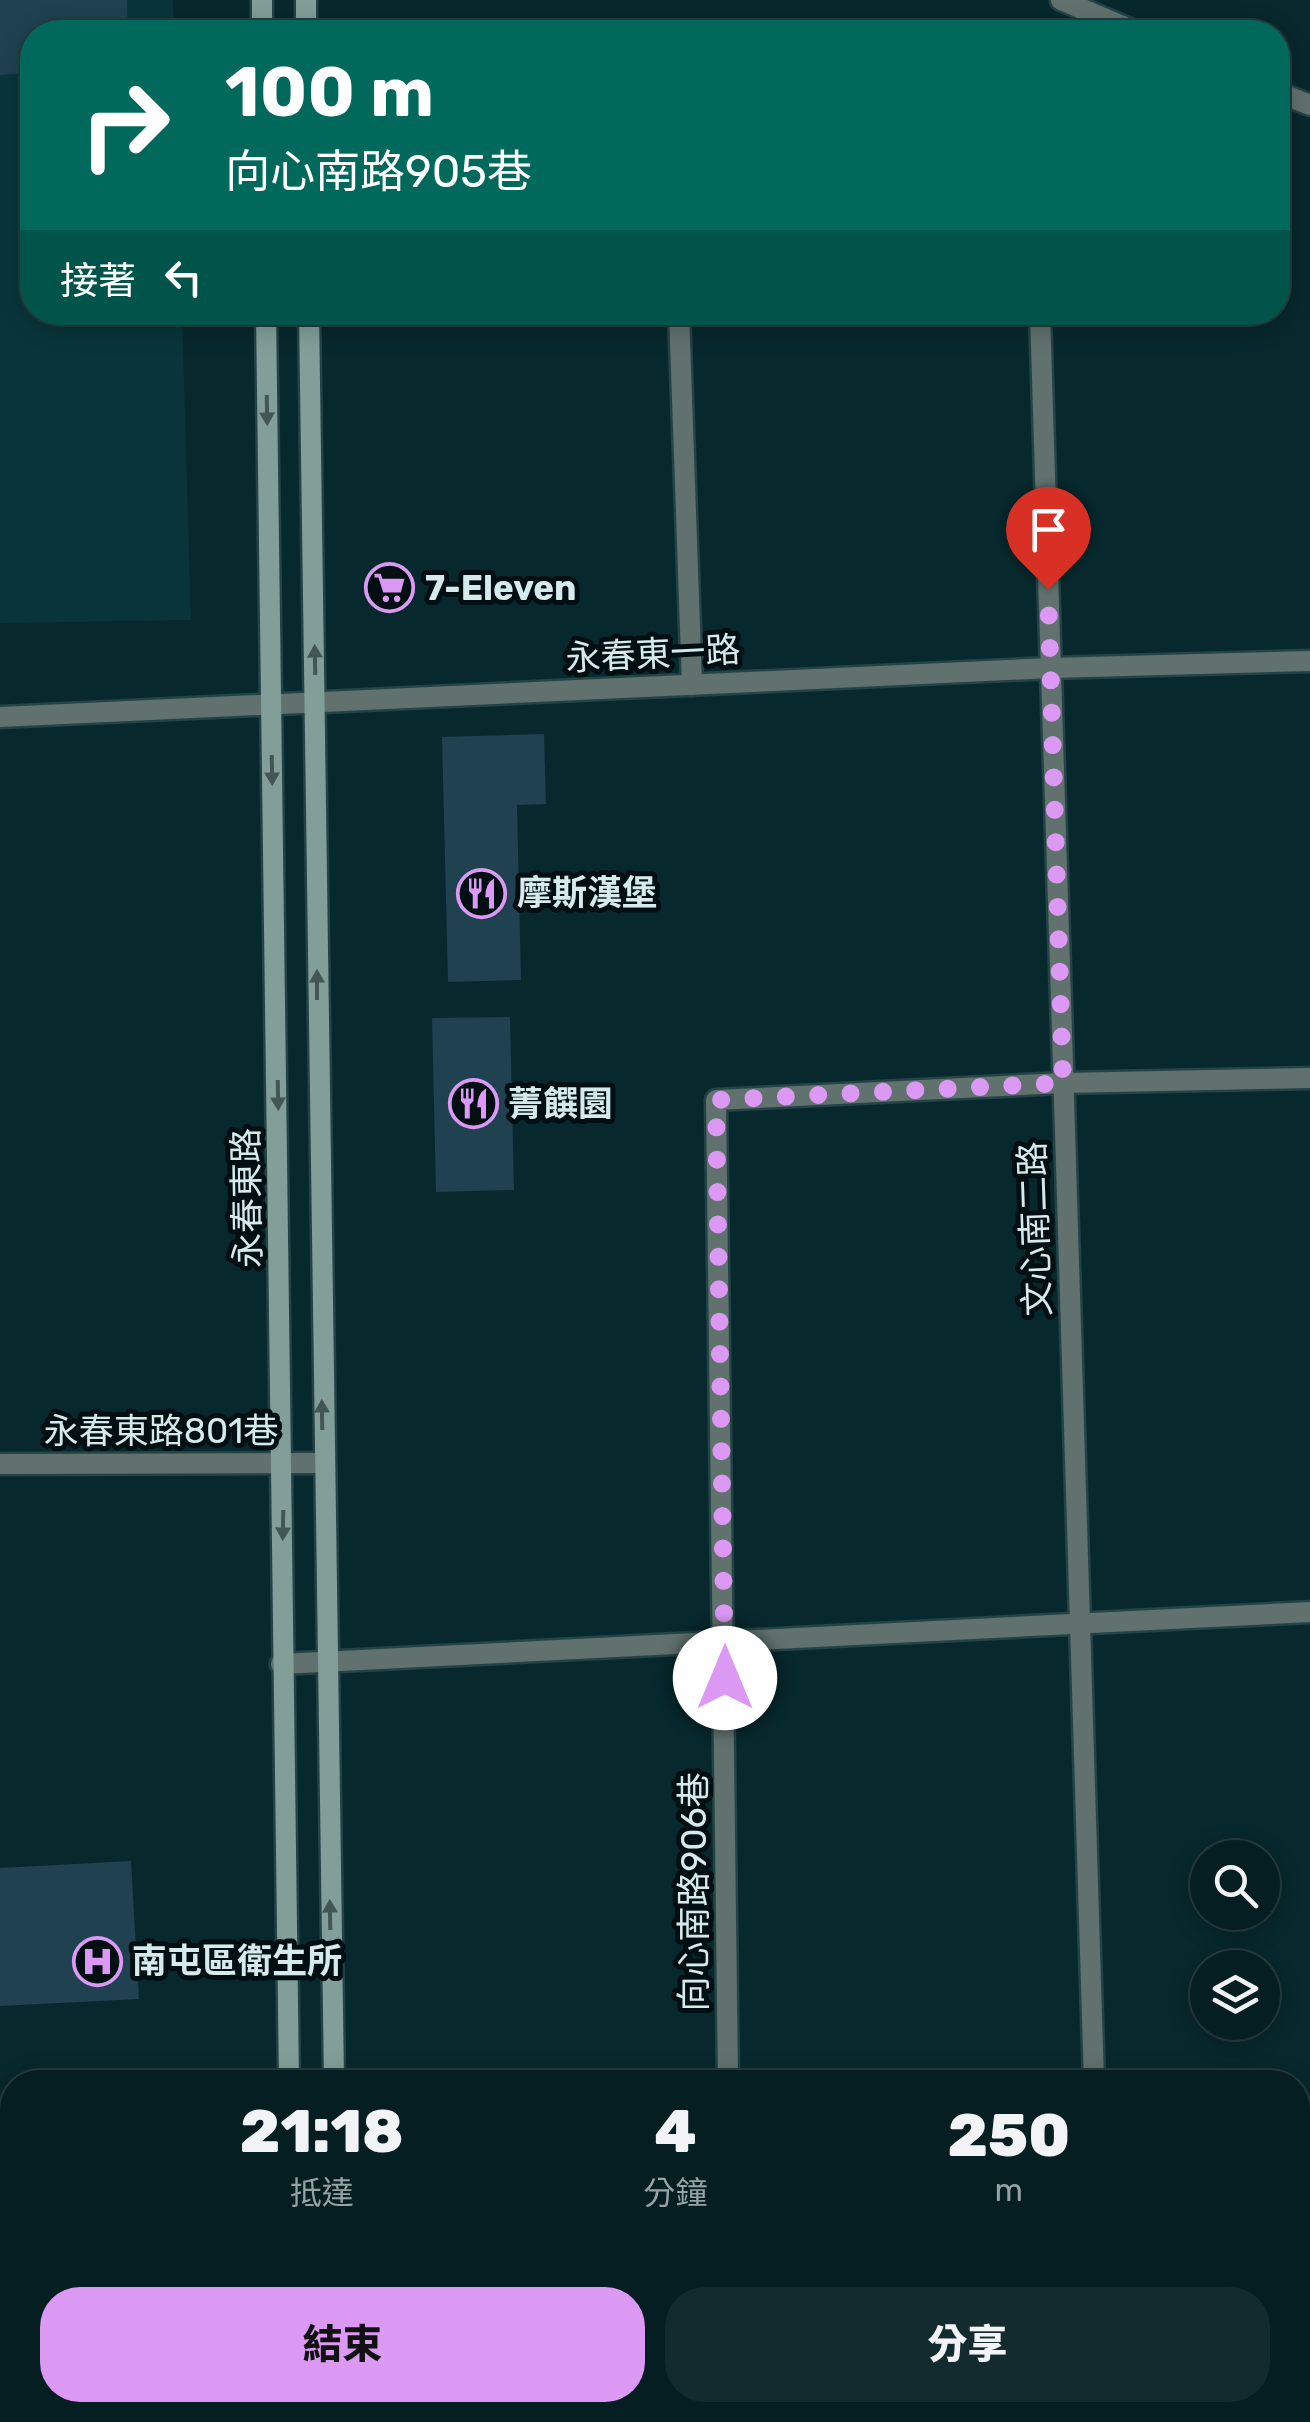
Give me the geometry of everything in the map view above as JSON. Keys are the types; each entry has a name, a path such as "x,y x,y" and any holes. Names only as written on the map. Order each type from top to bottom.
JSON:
{"street":[{"path":"1061,0 1109,20"},
{"path":"1086,20 1090,12"},
{"name":"永春東路","path":"266,325 284,1462 281,1664 289,2070"},
{"name":"永春東路","path":"308,325 334,2070"},
{"path":"679,325 692,684"},
{"name":"文心南二路","path":"1040,325 1094,2070"},
{"name":"永春東一路","path":"0,717 1051,668 1310,661"},
{"path":"1063,1083 1310,1078"},
{"name":"向心南路906巷","path":"728,2070 716,1100 1063,1083"},
{"name":"永春東路801巷","path":"0,1464 322,1463"},
{"path":"281,1664 1310,1612"}],"shaded area":[{"path":"0,0 173,0 174,20 20,20 20,325 182,325 191,620 0,623"}],"building":[{"path":"0,0 127,0 128,20 20,20 20,74 0,75"},
{"name":"摩斯漢堡","path":"544,734 546,804 517,805 521,980 448,982 442,737"},
{"name":"菁饌園","path":"510,1017 514,1190 436,1192 432,1018"},
{"path":"131,1861 139,1999 0,2006 0,1868"}],"place":[{"name":"7-Eleven","path":"390,588"},
{"name":"摩斯漢堡","path":"482,893"},
{"name":"菁饌園","path":"473,1104"},
{"name":"南屯區衛生所","path":"97,1961"}],"route":[{"path":"725,1678 716,1100 1063,1083 1048,589"}]}
